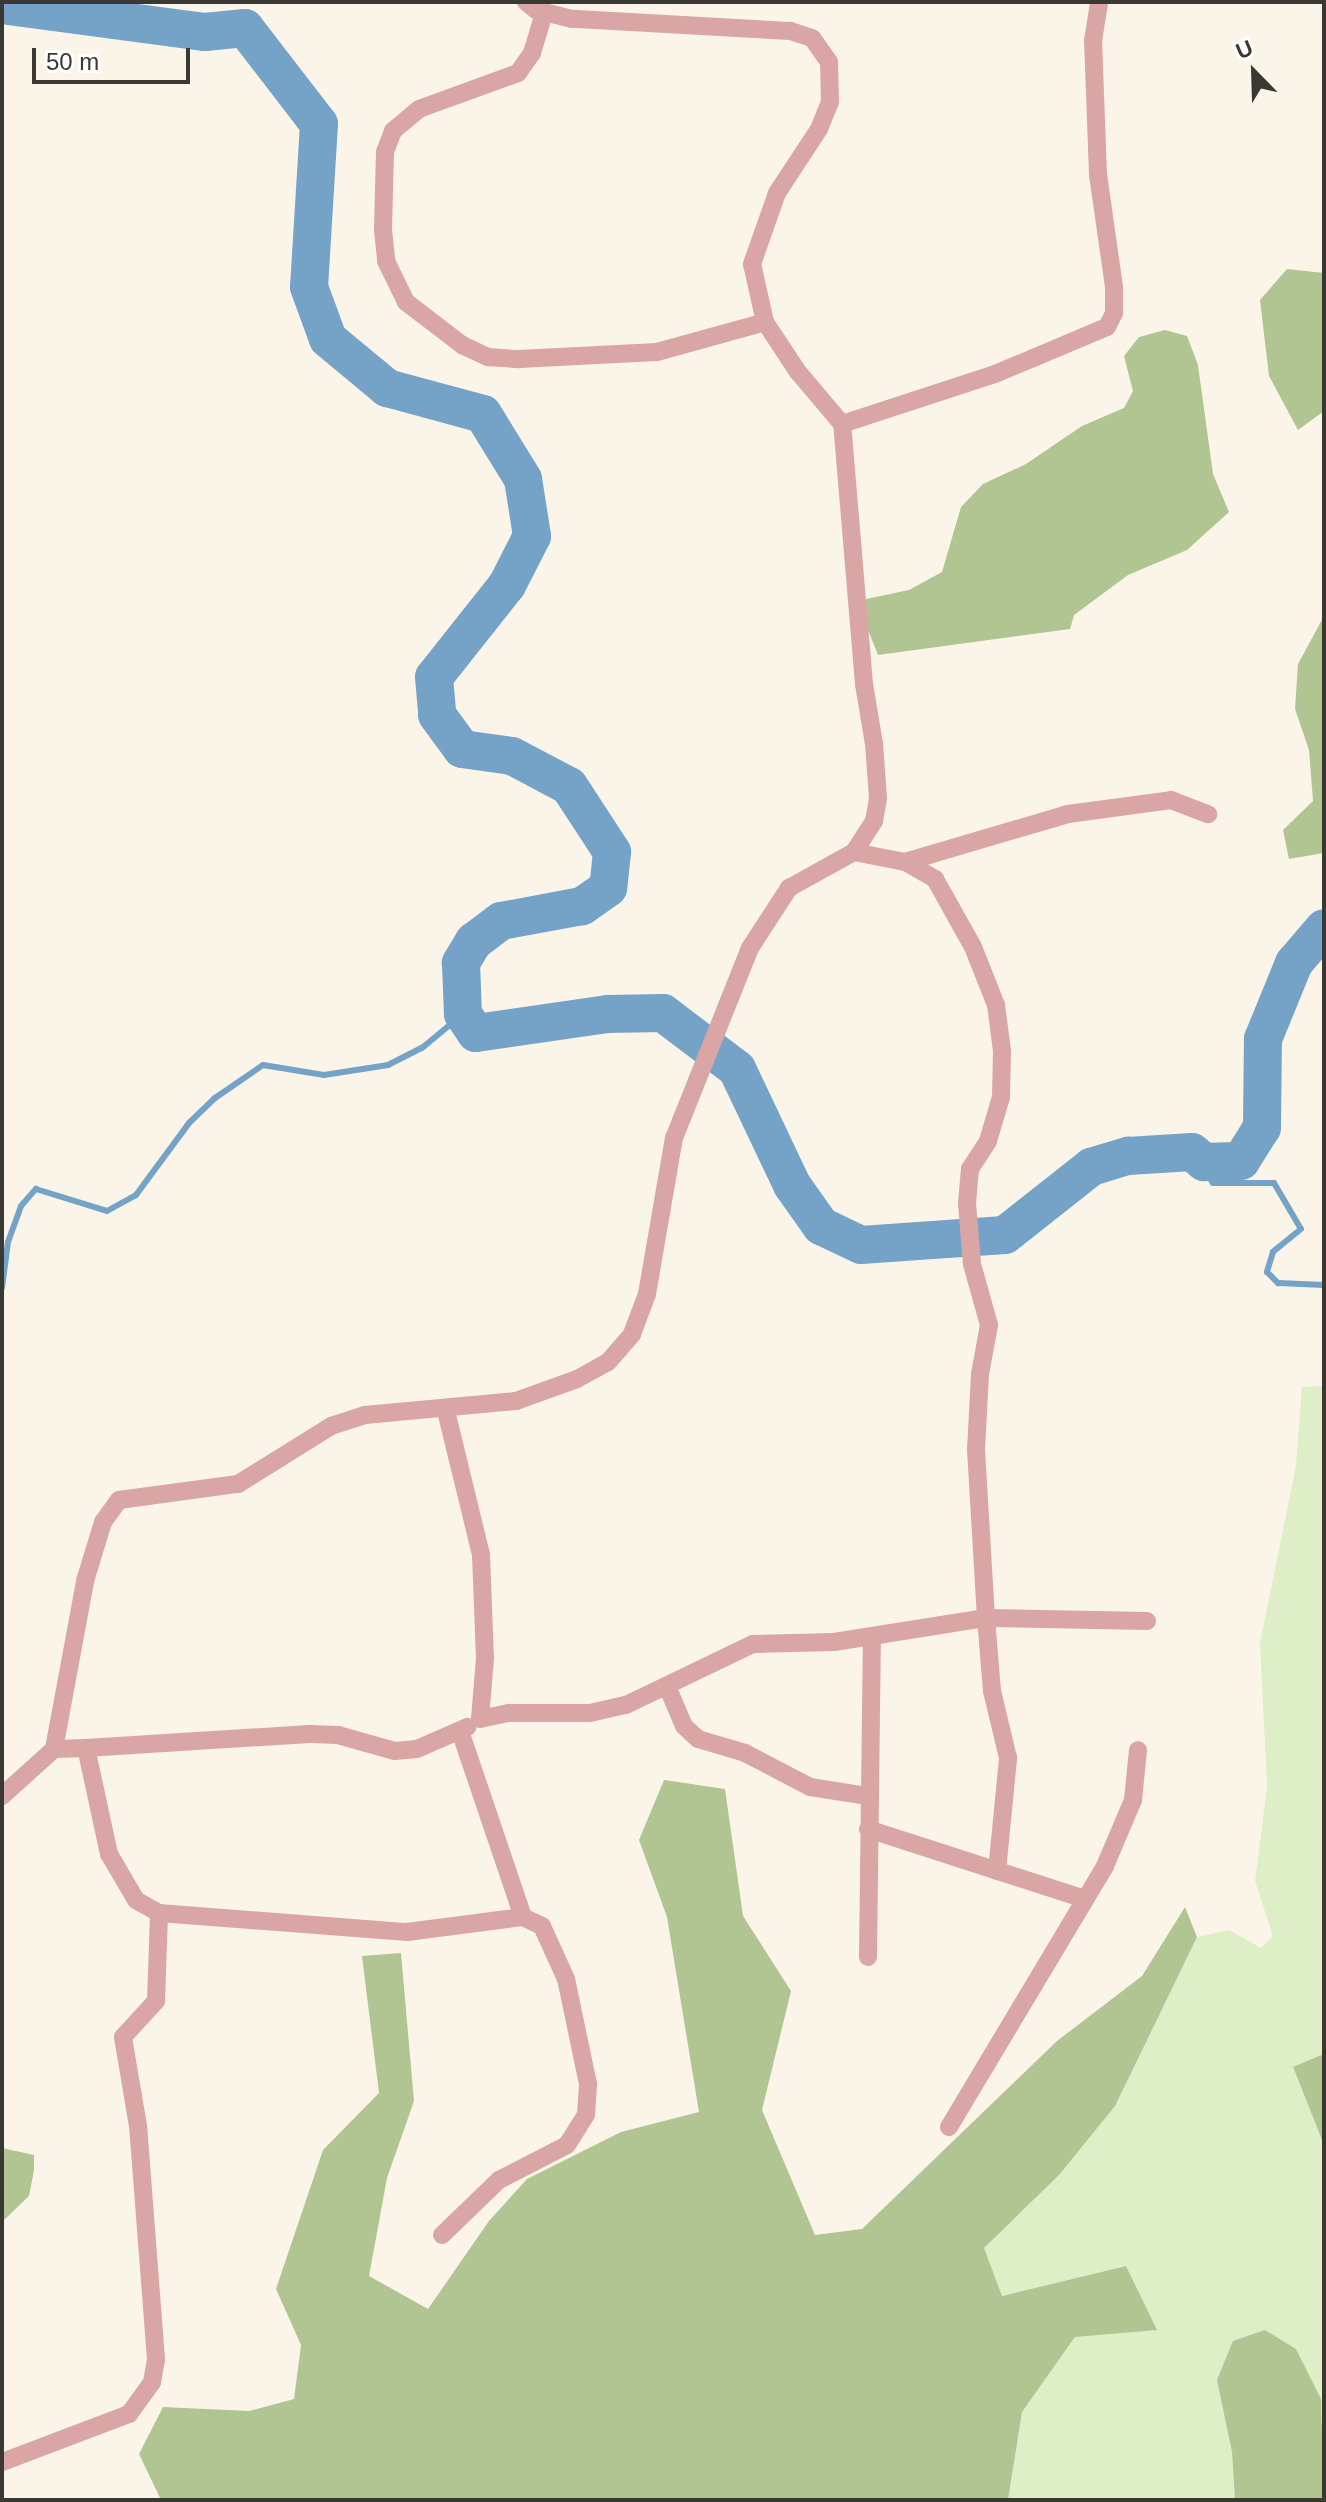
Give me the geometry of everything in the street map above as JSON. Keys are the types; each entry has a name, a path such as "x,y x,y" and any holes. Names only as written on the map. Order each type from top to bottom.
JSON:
{"street":[{"path":"2,1796 54,1749 85,1581 103,1522 119,1500 238,1484 331,1426 365,1415 446,1411 550,1391 608,1362 632,1334 647,1294 667,1165 750,948 789,888 854,852 874,821 878,798 842,424 798,372 765,322 752,264 777,193 819,129 830,102 833,81 823,48 812,38 790,31 544,13 526,2"},
{"path":"842,424 995,374 1107,327 1114,313 1114,287 1098,175 1093,41 1099,2"},
{"path":"544,13 532,53 518,73 419,109 393,131 385,152 383,230 386,261 406,302 462,345 488,357 519,359 657,352 765,322"},
{"path":"905,862 1068,814 1171,800 1208,814"},
{"path":"854,852 905,862 935,879 953,907 996,1005 1001,1097 988,1141 970,1169 967,1203 972,1264 989,1325 980,1374 976,1450 992,1691 1008,1758 997,1871"},
{"path":"446,1411 481,1555 485,1658 480,1719"},
{"path":"54,1749 310,1734 338,1735 395,1751 417,1749 480,1719 509,1713 590,1713 667,1686 753,1644 872,1637 986,1618 1147,1621"},
{"path":"868,1957 872,1637"},
{"path":"667,1686 684,1726 698,1739 745,1753 810,1787 868,1796"},
{"path":"460,1731 523,1917"},
{"path":"86,1748 109,1854 136,1900 159,1913 407,1932 523,1917 542,1926 566,1979 581,2029 588,2084 586,2114 567,2145 499,2180 442,2235"},
{"path":"949,2127 1082,1898 1105,1866 1133,1800 1138,1750"},
{"path":"868,1829 1082,1898"},
{"path":"2,2462 117,2422 143,2401 152,2382 156,2359 138,2126 123,2037 126,2028 156,2001 159,1913"}],"green space":[{"path":"1287,269 1324,273 1324,411 1298,430 1269,376 1260,300"},
{"path":"1165,330 1187,336 1198,365 1213,474 1229,512 1187,550 1128,575 1074,615 1070,629 878,655 864,620 866,599 909,590 942,572 961,507 983,484 1026,464 1082,426 1124,408 1133,391 1124,356 1139,337"},
{"path":"1324,616 1324,853 1289,859 1283,830 1313,801 1309,750 1295,709 1298,664"},
{"path":"1324,1386 1324,2054 1293,2068 1324,2145 1324,2414 1296,2349 1232,2452 1235,2500 1008,2500 1022,2412 1076,2336 1156,2330 1126,2266 1002,2296 983,2248 1059,2175 1167,1997 1197,1937 1229,1930 1261,1948 1273,1936 1255,1881 1267,1786 1260,1643 1296,1466 1302,1387"},
{"path":"664,1780 725,1789 743,1916 791,1991 762,2110 815,2235 862,2229 1057,2041 1142,1976 1185,1907 1197,1937 1115,2106 1059,2175 984,2248 1002,2296 1126,2266 1157,2330 1075,2337 1022,2412 1008,2500 161,2500 139,2454 163,2407 249,2411 294,2399 301,2345 276,2289 323,2150 379,2093 362,1956 401,1953 414,2101 387,2178 369,2276 428,2309 489,2221 527,2179 621,2132 699,2112 667,1917 639,1840"},
{"path":"1324,2054 1324,2145 1293,2067"},
{"path":"2,2148 34,2155 34,2170 29,2196 2,2222"},
{"path":"1265,2330 1296,2349 1321,2399 1324,2500 1235,2500 1232,2452 1217,2380 1233,2341"}],"waterway":[{"path":"2,5 205,32 245,28 319,124 309,287 328,339 387,388 483,414 523,479 532,536 507,585 434,677 437,715 462,749 512,756 569,786 612,852 608,888 582,906 501,921 474,941 461,963 463,1014 476,1033 608,1014 663,1013 737,1069 792,1185 821,1226 861,1245 1005,1235 1091,1167 1128,1156 1192,1152 1204,1162 1241,1161 1262,1128 1263,1039 1294,963 1324,928"},
{"path":"2,1288 8,1242 21,1206 36,1189 107,1211 136,1195 189,1123 215,1098 263,1065 324,1075 388,1065 422,1048 463,1014"},
{"path":"1192,1152 1213,1183 1274,1183 1301,1229 1273,1252 1267,1272 1278,1283 1324,1285"}]}
